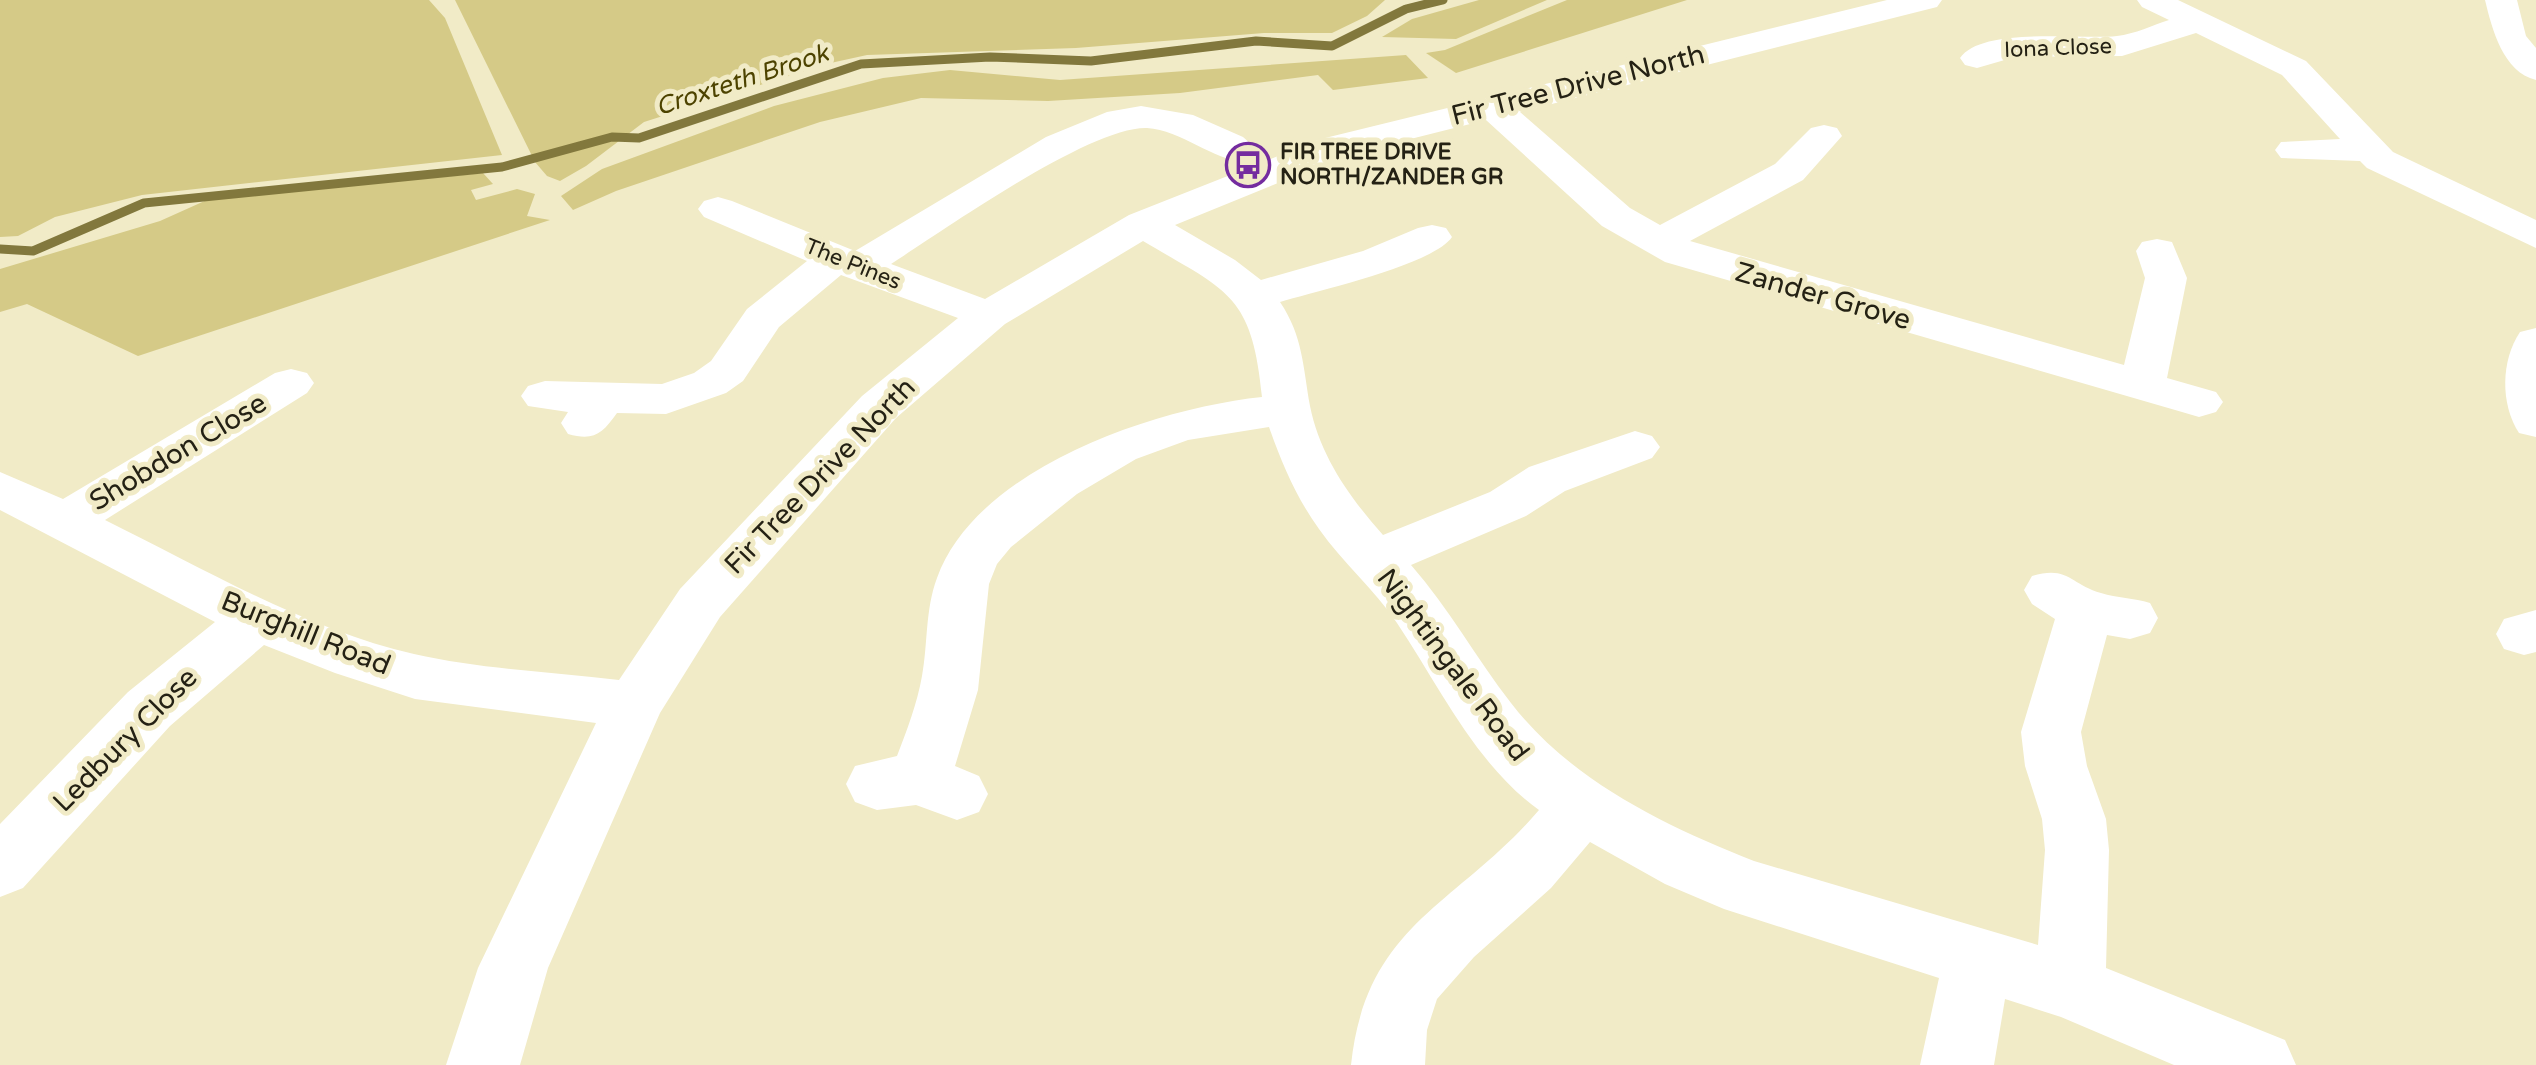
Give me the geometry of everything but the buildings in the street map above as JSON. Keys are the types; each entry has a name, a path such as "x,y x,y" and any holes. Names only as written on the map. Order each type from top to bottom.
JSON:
{"street":[{"name":"Fir Tree Drive North","path":"483,1065 513,968 634,706 700,603 879,407 989,315 1144,224 1334,147 1926,0"},
{"path":"2153,0 2294,68 2368,150 2397,169 2536,236"},
{"path":"2502,0 2510,38 2536,70"},
{"name":"Iona Close","path":"2014,74 1968,62 2012,46 2122,46 2197,22"},
{"name":"Zander Grove","path":"1492,106 1616,217 1658,242 1708,264 2199,402"},
{"path":"545,396 594,410 666,400 710,383 726,371 763,318 847,262 1053,145 1124,118 1183,124 1212,134 1241,152"},
{"path":"1658,242 1789,172 1826,133"},
{"path":"2290,157 2368,150"},
{"name":"The Pines","path":"701,209 989,315"},
{"name":"Nightingale Road","path":"1144,224 1220,269 1254,296 1280,346 1287,410 1313,480 1372,560 1414,605 1491,722 1547,782 1582,806 1688,864 1748,888 2070,987 2260,1065"},
{"path":"1254,296 1378,260 1436,235"},
{"path":"2142,386 2166,278 2155,248"},
{"path":"2536,342 2527,370 2536,422"},
{"name":"Shobdon Close","path":"23,508 289,382"},
{"path":"918,786 941,723 966,572 978,549 1001,525 1064,477 1130,441 1197,420 1287,410"},
{"path":"1372,560 1508,504 1547,479 1640,446"},
{"name":"Burghill Road","path":"23,508 257,619 355,658 415,677 634,706"},
{"path":"2070,987 2077,850 2074,819 2056,766 2051,732 2089,606"},
{"name":"Ledbury Close","path":"0,868 148,709 257,619"},
{"path":"1388,1065 1394,1016 1417,966 1437,943 1521,875 1582,806"},
{"path":"1957,1065 1978,958"}],"shaded area":[{"path":"0,0 429,0 445,18 502,155 142,195 55,217 18,236 0,237"},
{"path":"455,0 1385,0 1367,16 1332,33 1264,33 1076,48 867,55 826,64 644,122 560,181 547,176 535,162"},
{"path":"1479,0 1547,0 1456,39 1382,37 1412,19"},
{"path":"1567,0 1687,0 1456,73 1426,53 1445,50"},
{"path":"1406,55 1428,78 1333,90 1318,75 1180,93 1048,101 921,98 820,122 616,191 573,210 561,196 602,169 774,106 883,78 950,70 1060,80"},
{"path":"483,173 493,184 471,190 476,200 517,189 535,194 527,216 550,220 138,356 27,304 0,312 0,269 160,221 209,199"}],"waterway":[{"name":"Croxteth Brook","path":"0,249 33,251 144,203 502,167 612,137 639,138 861,64 990,57 1091,61 1256,41 1332,46 1406,9 1443,0"}],"place":[{"name":"FIR TREE DRIVE NORTH/ZANDER GR","path":"1248,165"}]}
